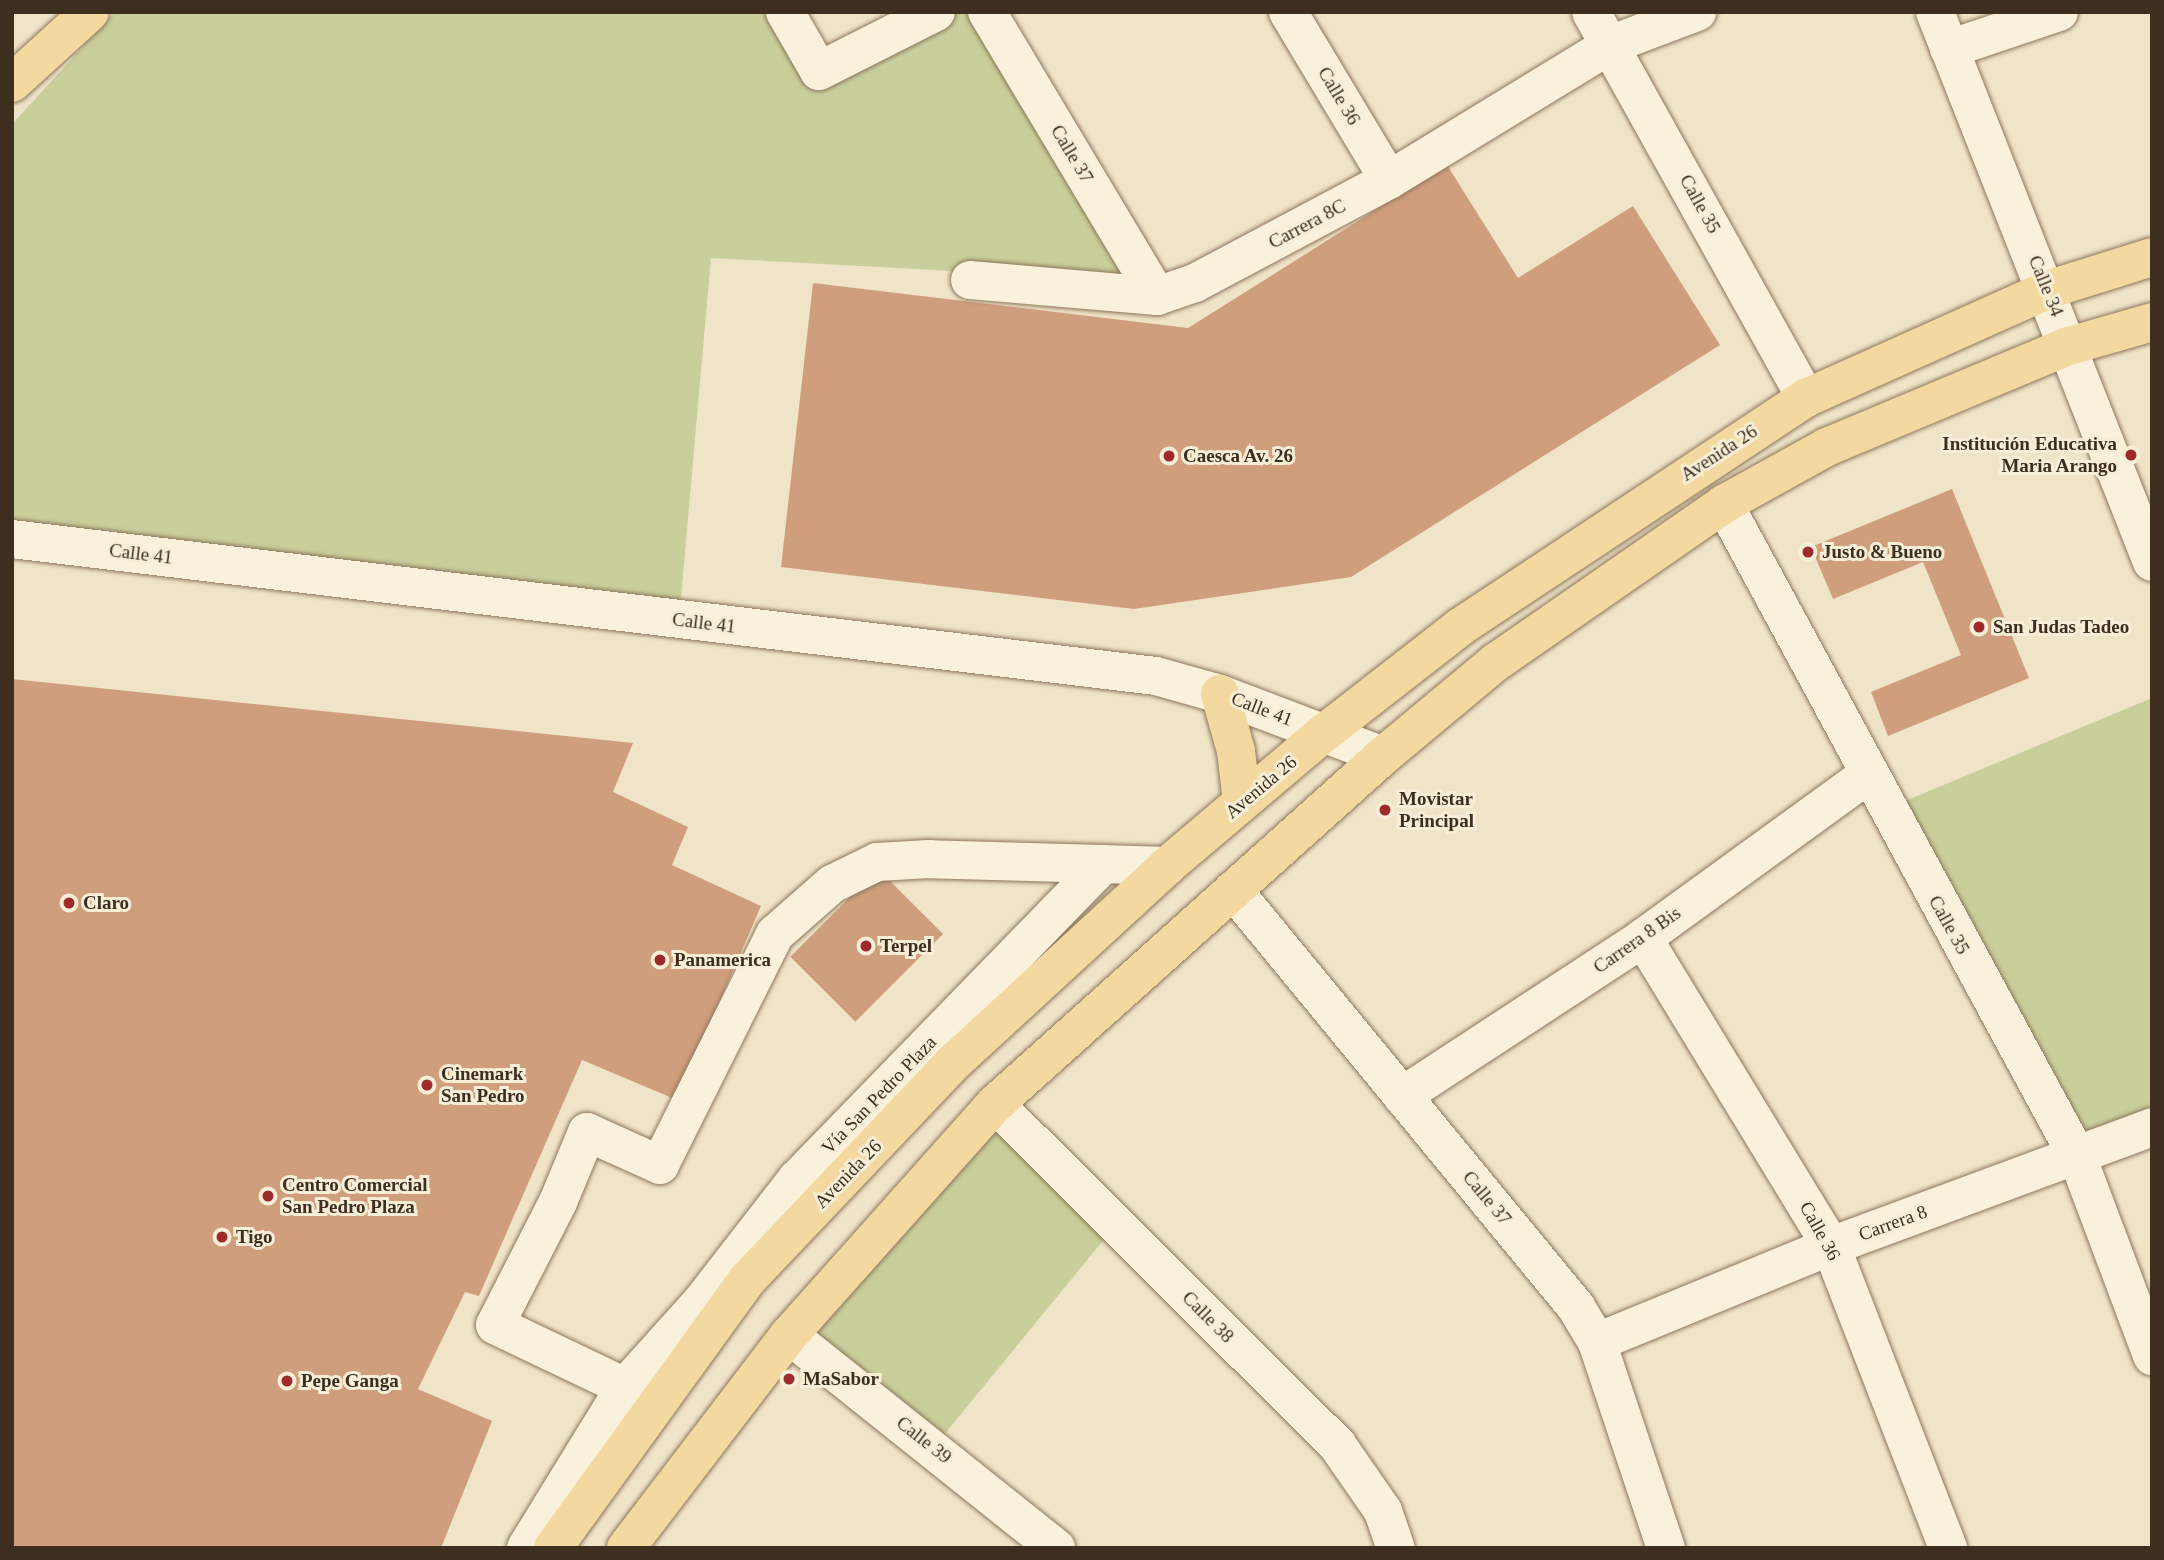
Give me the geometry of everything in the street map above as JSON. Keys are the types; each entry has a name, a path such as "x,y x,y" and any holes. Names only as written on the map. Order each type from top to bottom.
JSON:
{"main road":[{"path":"12,83 90,12"},
{"name":"Avenida 26","path":"553,1548 747,1280 952,1064 1167,866 1324,733 1460,627 1806,398 2048,290 2152,257"},
{"path":"626,1548 789,1335 995,1104 1383,756 1496,662 1724,504 1827,447 2069,346 2152,322"},
{"path":"1220,694 1236,751 1242,802"}],"street":[{"path":"785,12 819,71 936,12"},
{"name":"Calle 37","path":"987,12 1157,296"},
{"name":"Calle 36","path":"1288,12 1389,180"},
{"name":"Calle 35","path":"1591,12 1612,44 1806,398"},
{"name":"Carrera 8C","path":"970,280 1157,296 1195,284 1389,180 1612,44 1697,12"},
{"name":"Calle 34","path":"1935,12 2048,290 2152,562"},
{"path":"1949,49 2059,12"},
{"name":"Calle 35","path":"1724,504 1867,775 2077,1156 2152,1356"},
{"name":"Calle 41","path":"12,539 1142,674 1220,694 1383,756"},
{"name":"Carrera 8 Bis","path":"1402,1096 1643,938 1867,775"},
{"path":"625,1387 495,1325 558,1202 587,1132 660,1165 775,934 832,884 877,862 929,859 1167,866"},
{"name":"Vía San Pedro Plaza","path":"526,1548 625,1387 703,1300 797,1179 1102,864"},
{"name":"Calle 37","path":"1233,890 1546,1268 1597,1342 1666,1548"},
{"name":"Calle 36","path":"1643,938 1831,1246 1948,1548"},
{"name":"Calle 38","path":"995,1104 1338,1446 1382,1511 1396,1548"},
{"name":"Carrera 8","path":"1597,1342 1831,1246 2152,1127"},
{"name":"Calle 39","path":"789,1335 1056,1548"}],"green space":[{"path":"115,12 785,12 819,71 936,12 987,12 1139,281 711,258 679,620 12,523 12,124"},
{"path":"2152,698 2152,1127 2077,1156 1886,809"},
{"path":"995,1104 1115,1226 934,1447 789,1335"}],"building":[{"name":"Caesca Av. 26","path":"1447,165 1518,278 1633,206 1720,345 1351,577 1134,609 781,567 813,283 1188,328"},
{"name":"San Judas Tadeo","path":"1952,489 2029,678 1888,736 1871,692 1961,655 1923,562 1833,599 1811,547"},
{"name":"Centro Comercial San Pedro Plaza","path":"12,679 633,743 613,792 688,827 672,865 761,906 677,1100 582,1060 479,1296 465,1292 418,1389 492,1421 441,1548 12,1548"},
{"name":"Terpel","path":"878,869 943,934 855,1022 790,957"}],"place":[{"name":"Institución Educativa Maria Arango","path":"2131,455"},
{"name":"Caesca Av. 26","path":"1169,456"},
{"name":"Justo & Bueno","path":"1808,552"},
{"name":"San Judas Tadeo","path":"1979,627"},
{"name":"Movistar Principal","path":"1385,810"},
{"name":"Claro","path":"69,903"},
{"name":"Terpel","path":"866,946"},
{"name":"Panamerica","path":"660,960"},
{"name":"Cinemark San Pedro","path":"427,1085"},
{"name":"Centro Comercial San Pedro Plaza","path":"268,1196"},
{"name":"Tigo","path":"222,1237"},
{"name":"MaSabor","path":"789,1379"},
{"name":"Pepe Ganga","path":"287,1381"}]}
